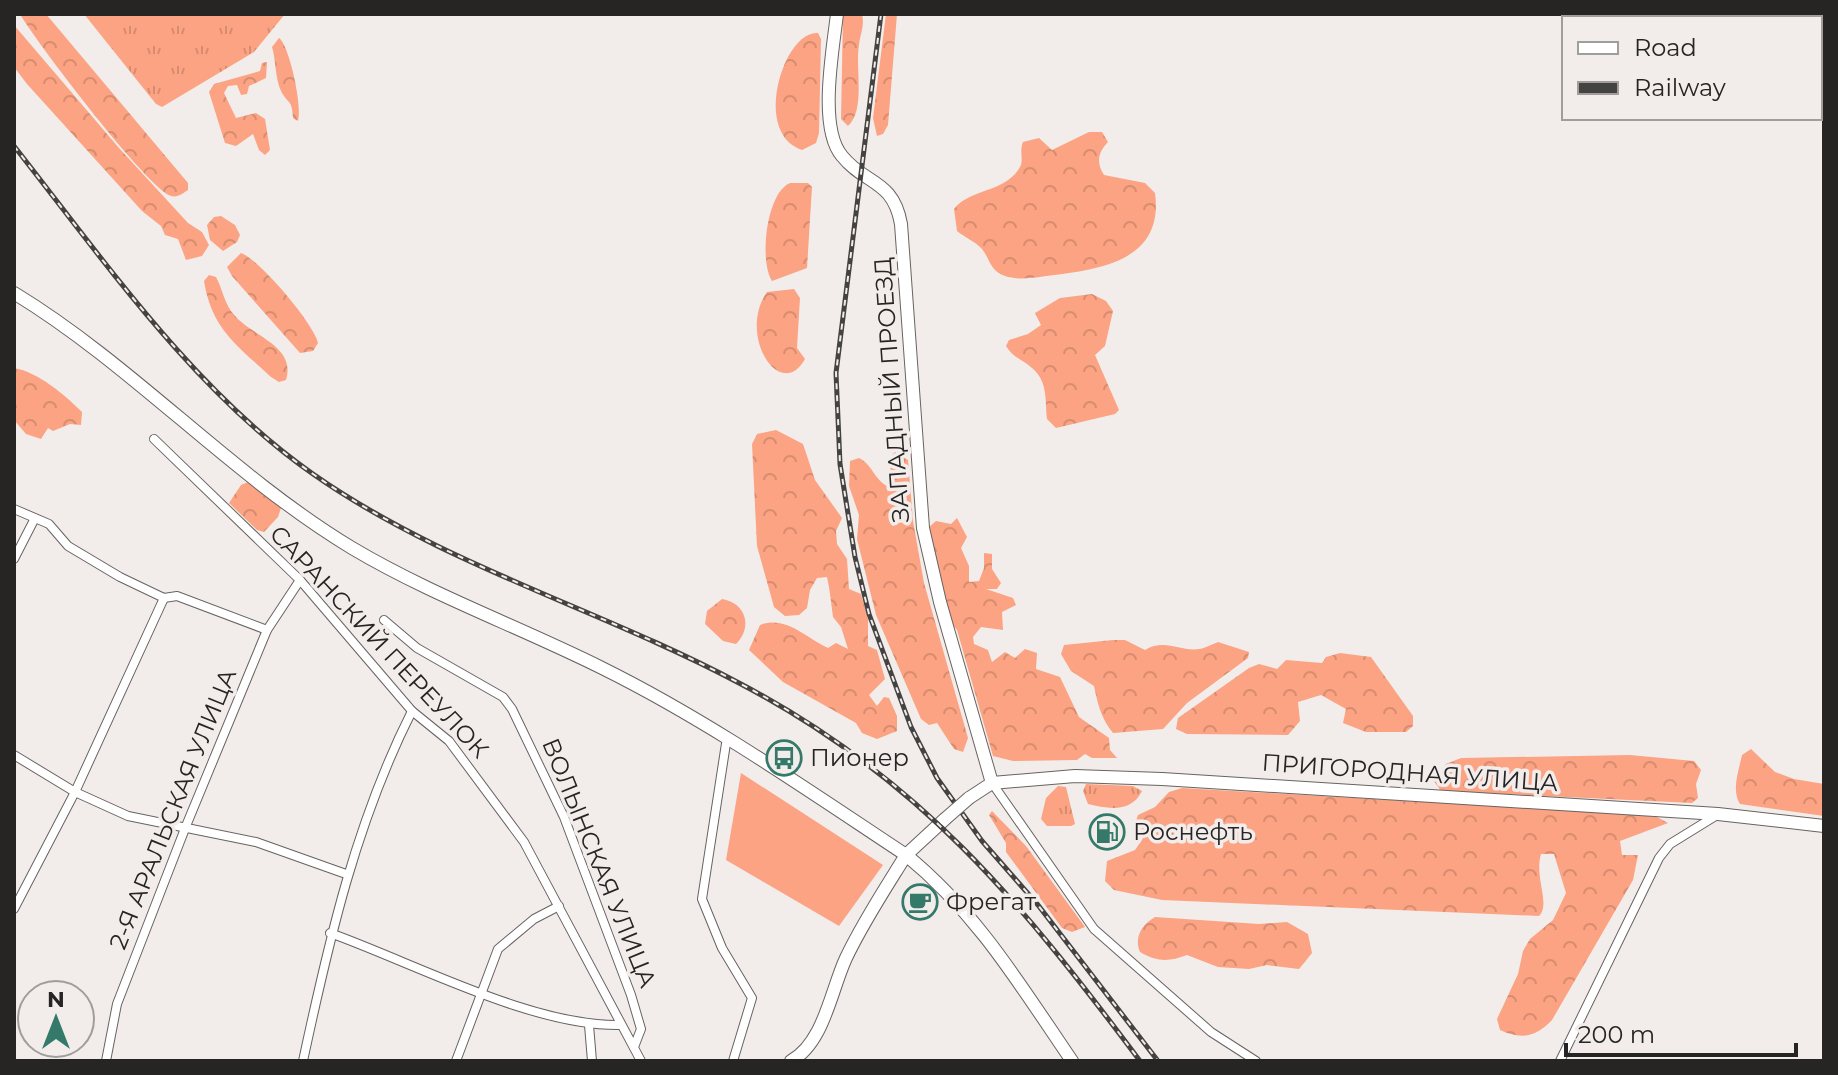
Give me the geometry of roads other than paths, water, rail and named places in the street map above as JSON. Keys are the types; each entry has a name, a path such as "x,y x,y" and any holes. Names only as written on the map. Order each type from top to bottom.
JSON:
{"main road":[{"name":"ЗАПАДНЫЙ ПРОЕЗД","path":"837,14 830,93 832,137 843,158 887,190 899,213 923,528 940,602 992,783"},
{"path":"14,293 76,337 281,499 354,549 602,668 727,736 906,855 966,910 1072,1061"},
{"name":"ПРИГОРОДНАЯ УЛИЦА","path":"992,783 1048,777 1116,776 1718,814 1824,826"},
{"path":"791,1061 805,1057 846,958 906,855 969,798 992,783"}],"street":[{"name":"САРАНСКИЙ ПЕРЕУЛОК","path":"154,439 300,580 412,711 449,741 524,842 619,1025 641,1061"},
{"path":"14,509 51,526 68,546 120,577 164,598 177,596 267,630"},
{"path":"14,559 34,520"},
{"name":"2-Я АРАЛЬСКАЯ УЛИЦА","path":"107,1061 117,1004 186,826 267,630 300,580"},
{"path":"14,909 75,792 164,598"},
{"name":"ВОЛЫНСКАЯ УЛИЦА","path":"384,620 435,659 503,697 512,709 564,817 631,995 641,1029 634,1047"},
{"path":"303,1061 346,874 394,746 412,711"},
{"path":"727,736 701,888 712,927 752,998 733,1061"},
{"path":"14,755 75,792 128,816 256,842 346,874"},
{"path":"992,783 1094,929 1211,1032 1256,1061"},
{"path":"1560,1061 1659,858 1678,837 1718,814"},
{"path":"456,1061 498,949 534,919 559,906"},
{"path":"330,933 480,993 589,1025 619,1025"},
{"path":"589,1025 592,1061"}],"railway":[{"path":"881,14 836,373 840,464 855,557 869,614 911,727 937,778 982,841 1038,905 1158,1061"},
{"path":"14,146 152,321 229,404 270,441 313,474 415,535 739,683 803,720 861,759 914,802 1008,896 1140,1061"}],"place":[{"name":"Пионер","path":"784,758"},
{"name":"Роснефть","path":"1107,832"},
{"name":"Фрегат","path":"920,902"}]}
